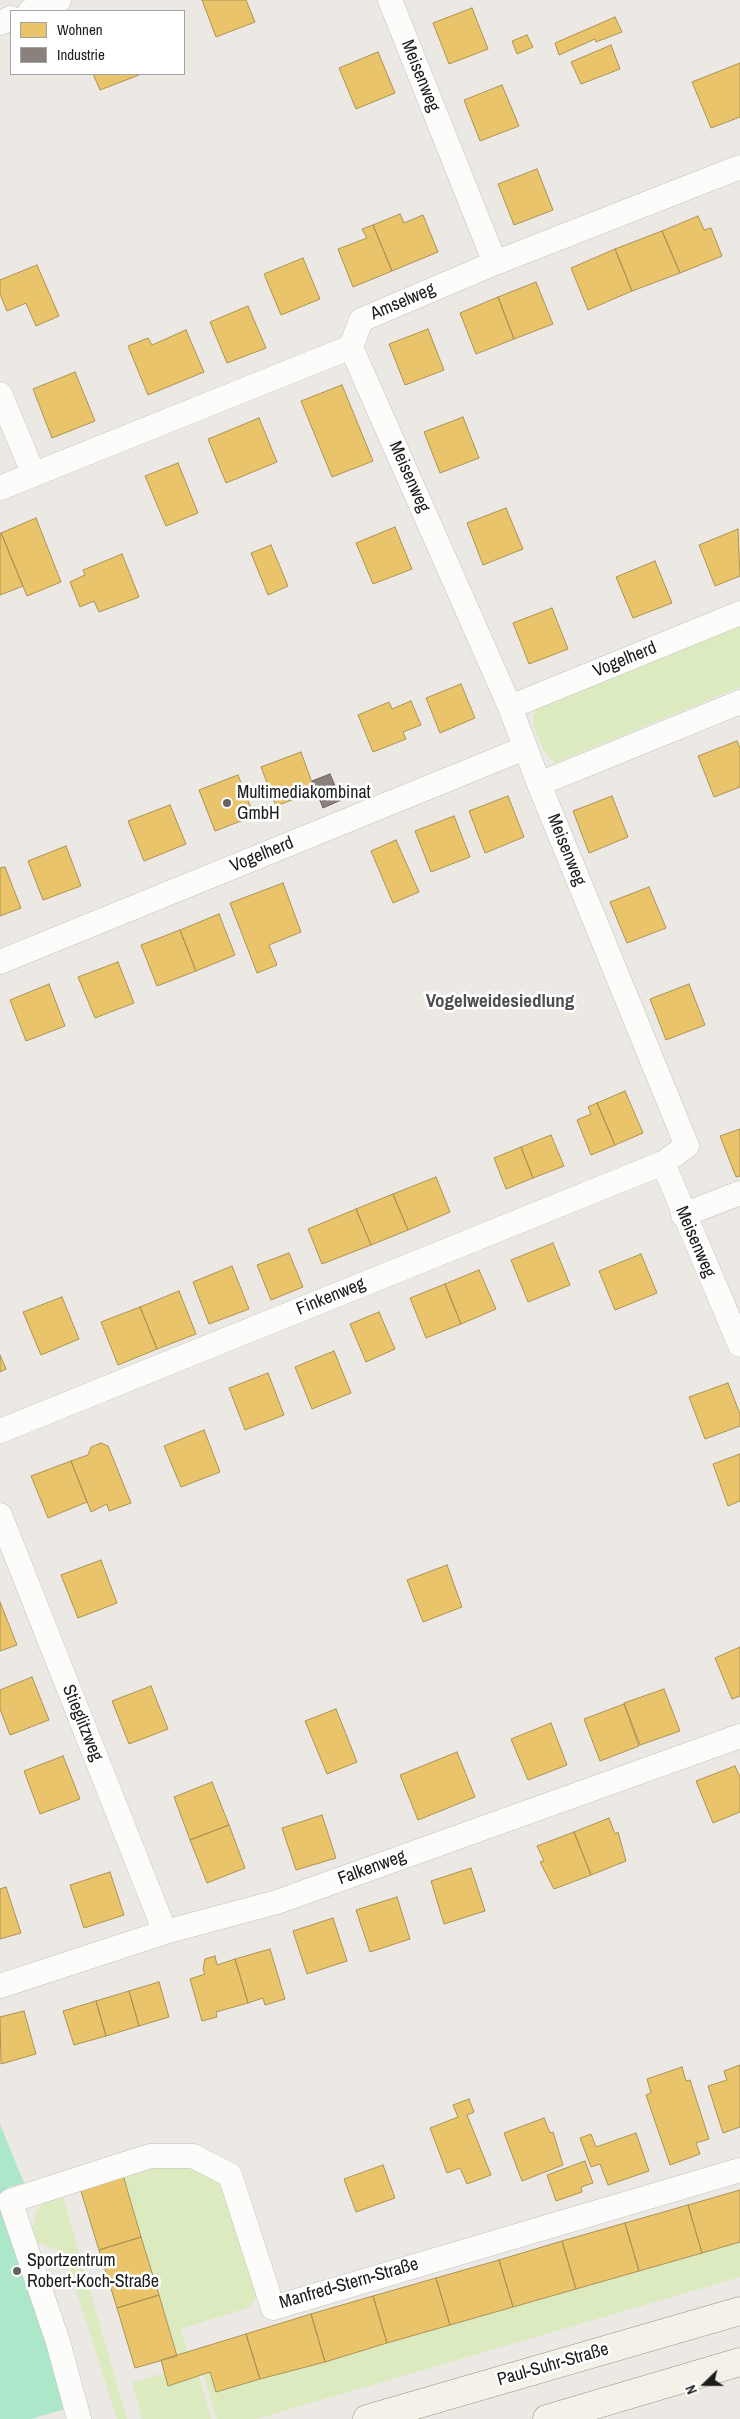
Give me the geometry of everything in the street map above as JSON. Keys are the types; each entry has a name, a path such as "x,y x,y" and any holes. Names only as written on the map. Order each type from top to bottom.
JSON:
{"street":[{"path":"33,10 59,0"},
{"name":"Meisenweg","path":"390,0 495,263"},
{"name":"Amselweg","path":"351,347 361,320 495,263 740,167"},
{"path":"0,488 351,347"},
{"name":"Meisenweg","path":"351,347 510,707 539,784 687,1146 663,1163 683,1215 740,1345"},
{"path":"0,394 34,475"},
{"name":"Vogelherd","path":"510,707 740,613"},
{"path":"539,784 740,702"},
{"name":"Vogelherd","path":"0,962 525,748"},
{"name":"Finkenweg","path":"0,1431 663,1163"},
{"path":"683,1215 740,1193"},
{"name":"Stieglitzweg","path":"0,1515 165,1932"},
{"name":"Falkenweg","path":"0,1986 165,1932 278,1902 740,1736"},
{"name":"Manfred-Stern-Straße","path":"78,2419 58,2342 10,2201 150,2156 193,2156 230,2175 273,2308 740,2170"},
{"name":"Paul-Suhr-Straße","path":"367,2419 740,2311"},
{"path":"547,2419 740,2362"}],"green space":[{"path":"740,623 740,687 555,763 544,751 533,724 536,704"},
{"name":"Sportzentrum Robert-Koch-Straße","path":"0,2124 24,2183 7,2188 10,2201 75,2406 31,2419 0,2419"},
{"path":"156,2165 189,2166 221,2175 260,2290 250,2307 181,2329 188,2352 177,2356 123,2175"},
{"path":"62,2194 127,2419 117,2419 64,2252 36,2242 32,2231 37,2210 49,2198"},
{"path":"740,2242 740,2277 256,2419 217,2419 203,2374 210,2372 216,2392"},
{"path":"164,2373 168,2386 199,2376 211,2419 142,2419 132,2383"}],"building: Wohnen":[{"path":"202,0 246,0 255,22 216,37"},
{"path":"472,8 488,49 449,64 433,23"},
{"path":"615,17 622,32 596,42 595,39 559,55 555,43"},
{"path":"527,35 533,47 517,54 512,41"},
{"path":"611,45 620,69 581,84 571,62"},
{"path":"378,52 395,93 356,109 339,68"},
{"path":"740,63 740,117 711,128 692,82"},
{"path":"93,75 139,75 100,90"},
{"path":"502,85 519,126 480,141 464,100"},
{"path":"537,169 553,210 514,225 498,184"},
{"path":"400,214 404,223 423,215 438,252 392,271 373,225"},
{"path":"698,216 704,230 711,228 722,256 680,273 662,231"},
{"path":"373,225 392,271 353,287 338,249 367,238 362,229"},
{"path":"662,231 680,273 632,291 615,249"},
{"path":"615,249 632,291 588,310 571,268"},
{"path":"303,258 320,299 281,315 264,274"},
{"path":"37,265 59,316 36,326 26,303 7,311 0,294 0,280"},
{"path":"536,282 553,324 514,339 498,297"},
{"path":"498,297 514,339 476,354 460,313"},
{"path":"248,306 266,348 227,363 210,322"},
{"path":"428,329 444,370 405,385 389,344"},
{"path":"186,330 204,372 148,395 128,346 148,338 152,345"},
{"path":"75,372 95,421 52,438 33,389"},
{"path":"342,385 373,461 332,477 301,401"},
{"path":"463,417 479,458 440,473 424,432"},
{"path":"259,418 277,462 226,483 208,439"},
{"path":"178,463 198,513 166,526 145,476"},
{"path":"506,508 523,549 483,565 467,523"},
{"path":"36,518 61,582 27,596 1,533"},
{"path":"395,527 412,569 373,584 356,543"},
{"path":"738,529 740,576 715,586 699,545"},
{"path":"0,534 23,586 0,595"},
{"path":"271,545 288,586 268,595 251,553"},
{"path":"122,554 139,597 99,612 94,601 80,607 70,582 85,575 83,570"},
{"path":"655,561 672,603 633,618 616,577"},
{"path":"552,608 568,649 529,664 513,623"},
{"path":"461,684 475,718 440,733 426,698"},
{"path":"411,701 421,725 403,732 406,739 373,752 358,715 389,702 392,709"},
{"path":"737,741 740,748 740,787 714,797 698,756"},
{"path":"301,752 315,791 276,806 261,767"},
{"name":"Multimediakombinat GmbH","path":"238,775 254,816 215,831 199,790"},
{"path":"508,796 524,837 485,853 469,811"},
{"path":"612,796 628,837 589,853 573,811"},
{"path":"170,805 186,844 144,861 128,821"},
{"path":"454,816 470,857 431,872 415,831"},
{"path":"396,840 419,892 393,903 371,851"},
{"path":"66,846 81,886 43,900 28,861"},
{"path":"5,867 21,908 0,916 0,868"},
{"path":"283,883 301,932 269,945 277,965 257,973 230,903"},
{"path":"649,887 666,928 627,943 610,902"},
{"path":"219,914 235,955 196,971 180,930"},
{"path":"180,930 196,971 157,986 141,945"},
{"path":"118,962 134,1003 95,1018 78,977"},
{"path":"49,984 65,1026 26,1041 10,1000"},
{"path":"689,984 705,1025 666,1040 650,999"},
{"path":"625,1091 643,1133 615,1145 597,1103"},
{"path":"597,1103 615,1145 591,1155 577,1120 591,1114 588,1107"},
{"path":"740,1129 740,1176 736,1177 720,1136"},
{"path":"551,1135 564,1166 533,1178 521,1147"},
{"path":"521,1147 533,1178 506,1189 494,1158"},
{"path":"436,1177 450,1212 408,1230 393,1194"},
{"path":"393,1194 408,1230 371,1245 356,1209"},
{"path":"356,1209 371,1245 322,1264 308,1229"},
{"path":"553,1243 570,1285 528,1302 511,1260"},
{"path":"289,1253 303,1287 271,1300 257,1265"},
{"path":"641,1254 657,1293 615,1310 599,1271"},
{"path":"232,1266 249,1309 209,1324 193,1282"},
{"path":"479,1270 496,1309 461,1324 445,1284"},
{"path":"445,1284 461,1324 426,1338 410,1298"},
{"path":"179,1291 196,1334 157,1349 140,1307"},
{"path":"62,1297 79,1339 41,1355 23,1312"},
{"path":"140,1307 157,1349 118,1365 101,1322"},
{"path":"379,1312 395,1349 366,1362 350,1324"},
{"path":"334,1351 351,1393 312,1409 295,1367"},
{"path":"0,1355 6,1369 0,1372"},
{"path":"268,1373 284,1415 245,1430 229,1388"},
{"path":"728,1383 740,1414 740,1426 705,1439 689,1397"},
{"path":"204,1430 220,1472 181,1487 164,1446"},
{"path":"101,1443 108,1446 131,1503 109,1511 107,1504 91,1512 71,1461 88,1455 91,1447"},
{"path":"740,1454 740,1501 728,1506 713,1464"},
{"path":"71,1461 87,1502 48,1518 31,1476"},
{"path":"101,1560 117,1603 78,1618 61,1575"},
{"path":"447,1565 462,1607 423,1622 407,1580"},
{"path":"0,1602 17,1645 0,1651"},
{"path":"740,1647 740,1696 732,1699 715,1658"},
{"path":"32,1677 49,1720 10,1735 0,1709 0,1690"},
{"path":"151,1686 168,1729 129,1744 112,1701"},
{"path":"664,1689 680,1731 640,1745 624,1703"},
{"path":"624,1704 639,1746 600,1761 584,1719"},
{"path":"336,1709 357,1762 327,1774 305,1721"},
{"path":"551,1723 567,1765 528,1780 511,1739"},
{"path":"457,1752 475,1797 418,1820 400,1775"},
{"path":"63,1756 80,1799 40,1814 24,1771"},
{"path":"735,1766 740,1777 740,1812 713,1823 696,1781"},
{"path":"212,1782 229,1825 190,1840 174,1797"},
{"path":"322,1815 336,1858 296,1870 282,1828"},
{"path":"609,1818 615,1834 618,1832 626,1861 591,1875 574,1832"},
{"path":"229,1825 245,1868 207,1883 190,1840"},
{"path":"574,1832 591,1875 554,1889 540,1862 544,1861 537,1846"},
{"path":"471,1868 485,1911 444,1924 431,1881"},
{"path":"110,1872 124,1915 84,1928 70,1885"},
{"path":"6,1887 21,1933 0,1939 0,1889"},
{"path":"397,1897 410,1939 370,1952 356,1910"},
{"path":"333,1918 347,1961 307,1974 293,1931"},
{"path":"270,1949 285,1999 265,2005 263,1998 248,2003 235,1959"},
{"path":"215,1956 217,1965 235,1959 248,2003 216,2012 217,2017 202,2021 190,1979 205,1974 203,1969 205,1959"},
{"path":"159,1982 169,2017 139,2026 129,1991"},
{"path":"129,1991 139,2026 106,2036 96,2001"},
{"path":"96,2001 106,2036 74,2045 63,2011"},
{"path":"24,2011 36,2054 1,2064 0,2017"},
{"path":"740,2065 740,2127 723,2133 708,2086 727,2080 724,2071"},
{"path":"682,2067 686,2081 690,2080 709,2139 696,2143 700,2154 670,2165 646,2095 651,2093 647,2079"},
{"path":"469,2099 474,2112 467,2115 491,2175 467,2184 460,2168 447,2173 430,2128 458,2117 453,2105"},
{"path":"544,2118 550,2133 553,2132 563,2165 522,2181 504,2133"},
{"path":"636,2133 649,2171 608,2185 600,2164 591,2167 580,2138 591,2134 596,2147"},
{"path":"585,2161 593,2183 581,2187 582,2192 556,2201 547,2175"},
{"path":"383,2165 395,2198 356,2212 344,2179"},
{"path":"123,2175 141,2237 99,2250 80,2188"},
{"path":"740,2190 740,2242 702,2253 688,2205"},
{"path":"688,2205 702,2253 639,2271 625,2223"},
{"path":"625,2223 639,2271 576,2289 562,2241"},
{"path":"141,2237 159,2295 117,2308 99,2250"},
{"path":"562,2241 576,2289 513,2307 499,2260"},
{"path":"499,2260 513,2307 450,2325 436,2278"},
{"path":"436,2278 450,2325 387,2343 373,2296"},
{"path":"159,2295 177,2356 135,2368 117,2308"},
{"path":"373,2296 387,2343 325,2362 311,2314"},
{"path":"311,2314 325,2362 260,2379 246,2334"},
{"path":"246,2334 260,2379 216,2392 210,2372 168,2386 161,2360"}],"building: Industrie":[{"path":"330,774 341,800 323,808 312,781"}],"place":[{"name":"Multimediakombinat GmbH","path":"227,803"},
{"name":"Sportzentrum Robert-Koch-Straße","path":"17,2271"}],"district":[{"name":"Vogelweidesiedlung","path":"500,1002"}]}
